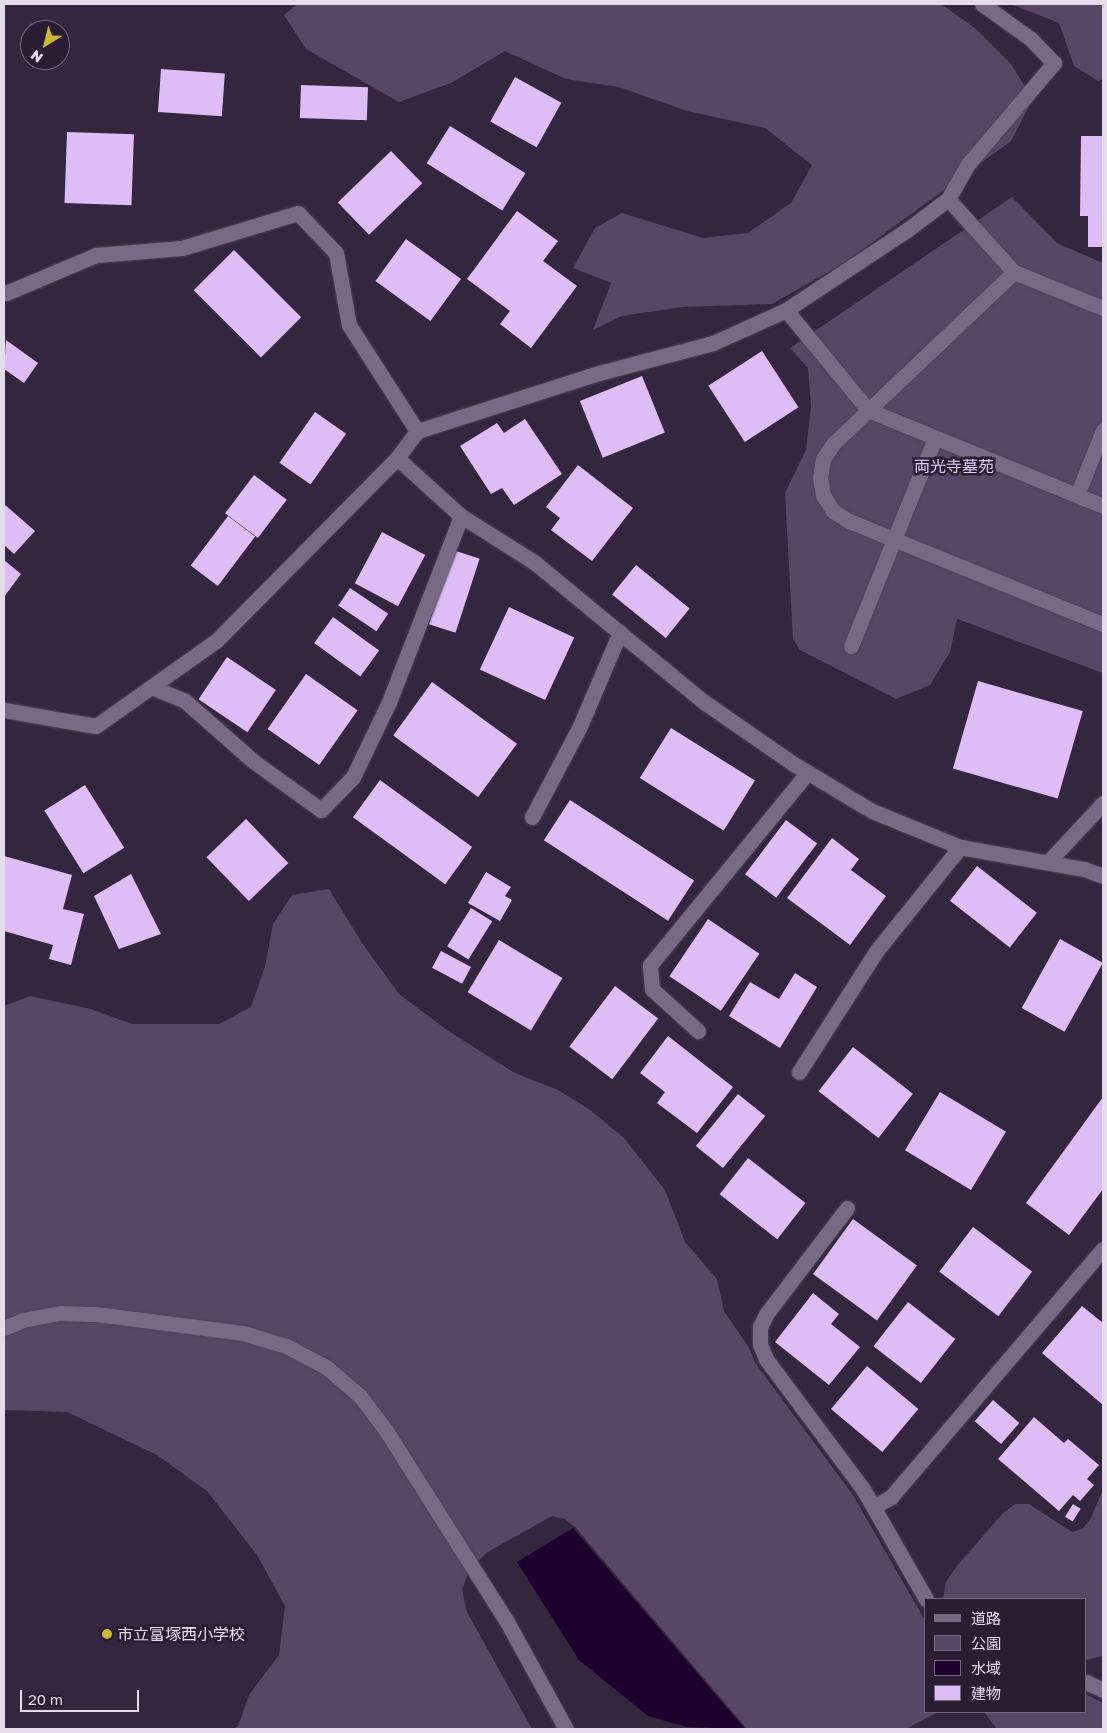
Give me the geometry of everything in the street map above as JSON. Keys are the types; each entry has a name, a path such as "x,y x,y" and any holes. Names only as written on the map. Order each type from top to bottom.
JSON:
{"street":[{"path":"4,710 96,726 216,640 397,458 417,431 600,373 713,343 786,310 907,230 948,199 968,164 1054,63 1030,39 982,4"},
{"path":"948,199 1014,272 1103,308"},
{"path":"4,294 96,255 182,248 298,213 336,253 349,325 417,431"},
{"path":"1014,272 833,444 823,459 820,477 823,495 833,510 849,521 1103,624"},
{"path":"786,310 868,410 1103,506"},
{"path":"1077,495 1103,430"},
{"path":"851,646 935,438"},
{"path":"397,458 461,516 534,562 704,702 808,772 872,811 960,847 1048,862 1103,876"},
{"path":"151,687 185,702 253,761 321,810 353,777 389,702 461,516"},
{"path":"532,817 580,726 620,632"},
{"path":"698,1031 652,989 650,965 808,772"},
{"path":"1048,862 1103,803"},
{"path":"799,1072 876,950 960,847"},
{"path":"847,1208 767,1313 760,1327 760,1344 766,1359 873,1507 925,1598"},
{"path":"873,1507 891,1497 1103,1250"},
{"path":"4,1328 23,1320 60,1313 96,1314 243,1333 286,1346 326,1366 360,1396 387,1432 506,1620 566,1729"},
{"path":"1087,1682 1103,1690"}],"green space":[{"path":"297,4 941,4 975,28 1011,64 1033,99 1011,141 844,263 772,304 682,307 622,316 593,330 611,283 573,268 595,228 622,213 703,238 748,233 791,203 812,165 765,128 687,111 619,87 566,79 505,51 451,83 399,102 306,49 284,15"},
{"path":"1011,4 1103,4 1103,79 1098,81 1074,66 1059,23"},
{"name":"両光寺墓苑","path":"1012,197 1057,243 1103,263 1103,673 957,619 950,652 930,685 896,699 800,650 793,639 785,493 806,450 811,406 808,368 790,348"},
{"path":"329,889 362,943 399,994 447,1030 513,1072 558,1090 589,1109 624,1138 665,1190 685,1242 717,1279 724,1311 748,1346 756,1364 853,1495 924,1619 924,1713 936,1713 906,1729 747,1729 575,1527 565,1519 552,1516 488,1552 470,1568 462,1590 467,1612 532,1729 233,1729 238,1726 249,1695 279,1655 285,1606 257,1555 207,1491 157,1455 67,1412 4,1410 4,1006 30,996 91,1009 132,1024 219,1024 251,1007 265,966 273,924 292,895"},
{"path":"1103,1489 1103,1656 1087,1660 1087,1598 943,1598 946,1582 956,1567 1003,1513 1015,1504 1029,1504 1072,1532 1082,1529 1090,1520"},
{"path":"1087,1695 1103,1703 1103,1729 997,1729 985,1713 1087,1713"}],"water":[{"path":"573,1528 745,1729 687,1727 648,1716 579,1660 517,1562"}],"building":[{"path":"161,69 225,73 222,116 158,112"},
{"path":"515,77 561,103 537,147 490,122"},
{"path":"301,85 368,87 367,120 300,118"},
{"path":"450,126 525,173 502,210 427,163"},
{"path":"67,132 134,134 131,205 65,203"},
{"path":"1081,136 1103,136 1103,247 1088,247 1088,216 1080,216"},
{"path":"391,151 422,183 369,235 338,202"},
{"path":"517,211 558,241 543,261 577,286 531,348 500,324 510,311 467,279"},
{"path":"406,239 461,279 430,321 375,281"},
{"path":"234,250 301,317 261,357 194,290"},
{"path":"6,340 38,363 24,383 4,369"},
{"path":"762,351 798,407 745,442 708,386"},
{"path":"642,376 665,433 603,458 580,401"},
{"path":"315,412 346,434 311,485 279,463"},
{"path":"525,419 562,474 514,505 502,488 491,494 460,446 497,423 504,433"},
{"path":"578,465 633,508 592,561 551,530 560,518 546,507"},
{"path":"254,475 287,500 258,538 225,513"},
{"path":"4,504 35,531 14,554 4,545"},
{"path":"228,516 255,536 218,586 191,566"},
{"path":"382,532 425,555 398,606 355,583"},
{"path":"453,550 480,559 456,633 429,624"},
{"path":"4,560 21,574 4,597"},
{"path":"636,565 690,608 666,638 612,595"},
{"path":"350,588 388,614 376,631 338,605"},
{"path":"509,607 574,637 545,700 480,670"},
{"path":"333,617 379,651 360,676 314,643"},
{"path":"227,657 276,690 247,732 198,699"},
{"path":"306,674 358,710 319,765 268,729"},
{"path":"978,681 1083,711 1058,799 953,768"},
{"path":"432,682 517,744 478,797 393,735"},
{"path":"671,728 755,780 724,830 640,778"},
{"path":"380,780 472,847 445,884 353,817"},
{"path":"85,785 124,848 84,873 44,810"},
{"path":"570,800 694,881 668,921 544,840"},
{"path":"246,819 288,863 249,901 206,857"},
{"path":"786,820 817,843 776,898 745,874"},
{"path":"832,838 859,859 851,870 886,896 850,945 787,898"},
{"path":"4,856 72,875 63,909 84,914 71,965 49,959 53,945 4,931"},
{"path":"977,866 1037,913 1010,947 950,901"},
{"path":"486,872 511,887 505,896 512,900 500,921 468,903"},
{"path":"131,874 161,934 119,949 94,896"},
{"path":"471,908 492,921 468,959 447,946"},
{"path":"708,919 759,954 721,1011 669,976"},
{"path":"1060,939 1103,963 1065,1032 1022,1008"},
{"path":"499,940 562,978 531,1030 468,992"},
{"path":"441,951 471,967 462,984 432,968"},
{"path":"795,973 817,987 780,1048 729,1016 750,982 779,999"},
{"path":"615,986 658,1018 612,1079 569,1047"},
{"path":"668,1036 733,1087 697,1133 657,1103 665,1092 640,1073"},
{"path":"853,1047 913,1094 878,1138 819,1091"},
{"path":"940,1092 1006,1132 971,1190 905,1150"},
{"path":"738,1094 765,1116 723,1168 696,1146"},
{"path":"1103,1097 1103,1189 1069,1235 1026,1203"},
{"path":"748,1158 806,1203 777,1239 720,1194"},
{"path":"853,1219 917,1265 877,1320 813,1274"},
{"path":"973,1227 1032,1272 998,1316 939,1272"},
{"path":"813,1293 839,1314 831,1324 860,1347 829,1385 775,1342"},
{"path":"908,1302 955,1339 921,1383 874,1346"},
{"path":"1082,1306 1103,1323 1103,1405 1042,1353"},
{"path":"867,1366 918,1409 882,1452 831,1409"},
{"path":"993,1400 1019,1423 1001,1444 975,1421"},
{"path":"1034,1417 1064,1443 1068,1439 1099,1465 1087,1479 1094,1485 1080,1501 1073,1495 1059,1511 998,1459"},
{"path":"1073,1504 1081,1509 1073,1521 1065,1517"}],"place":[{"name":"市立富塚西小学校","path":"107,1634"}]}
